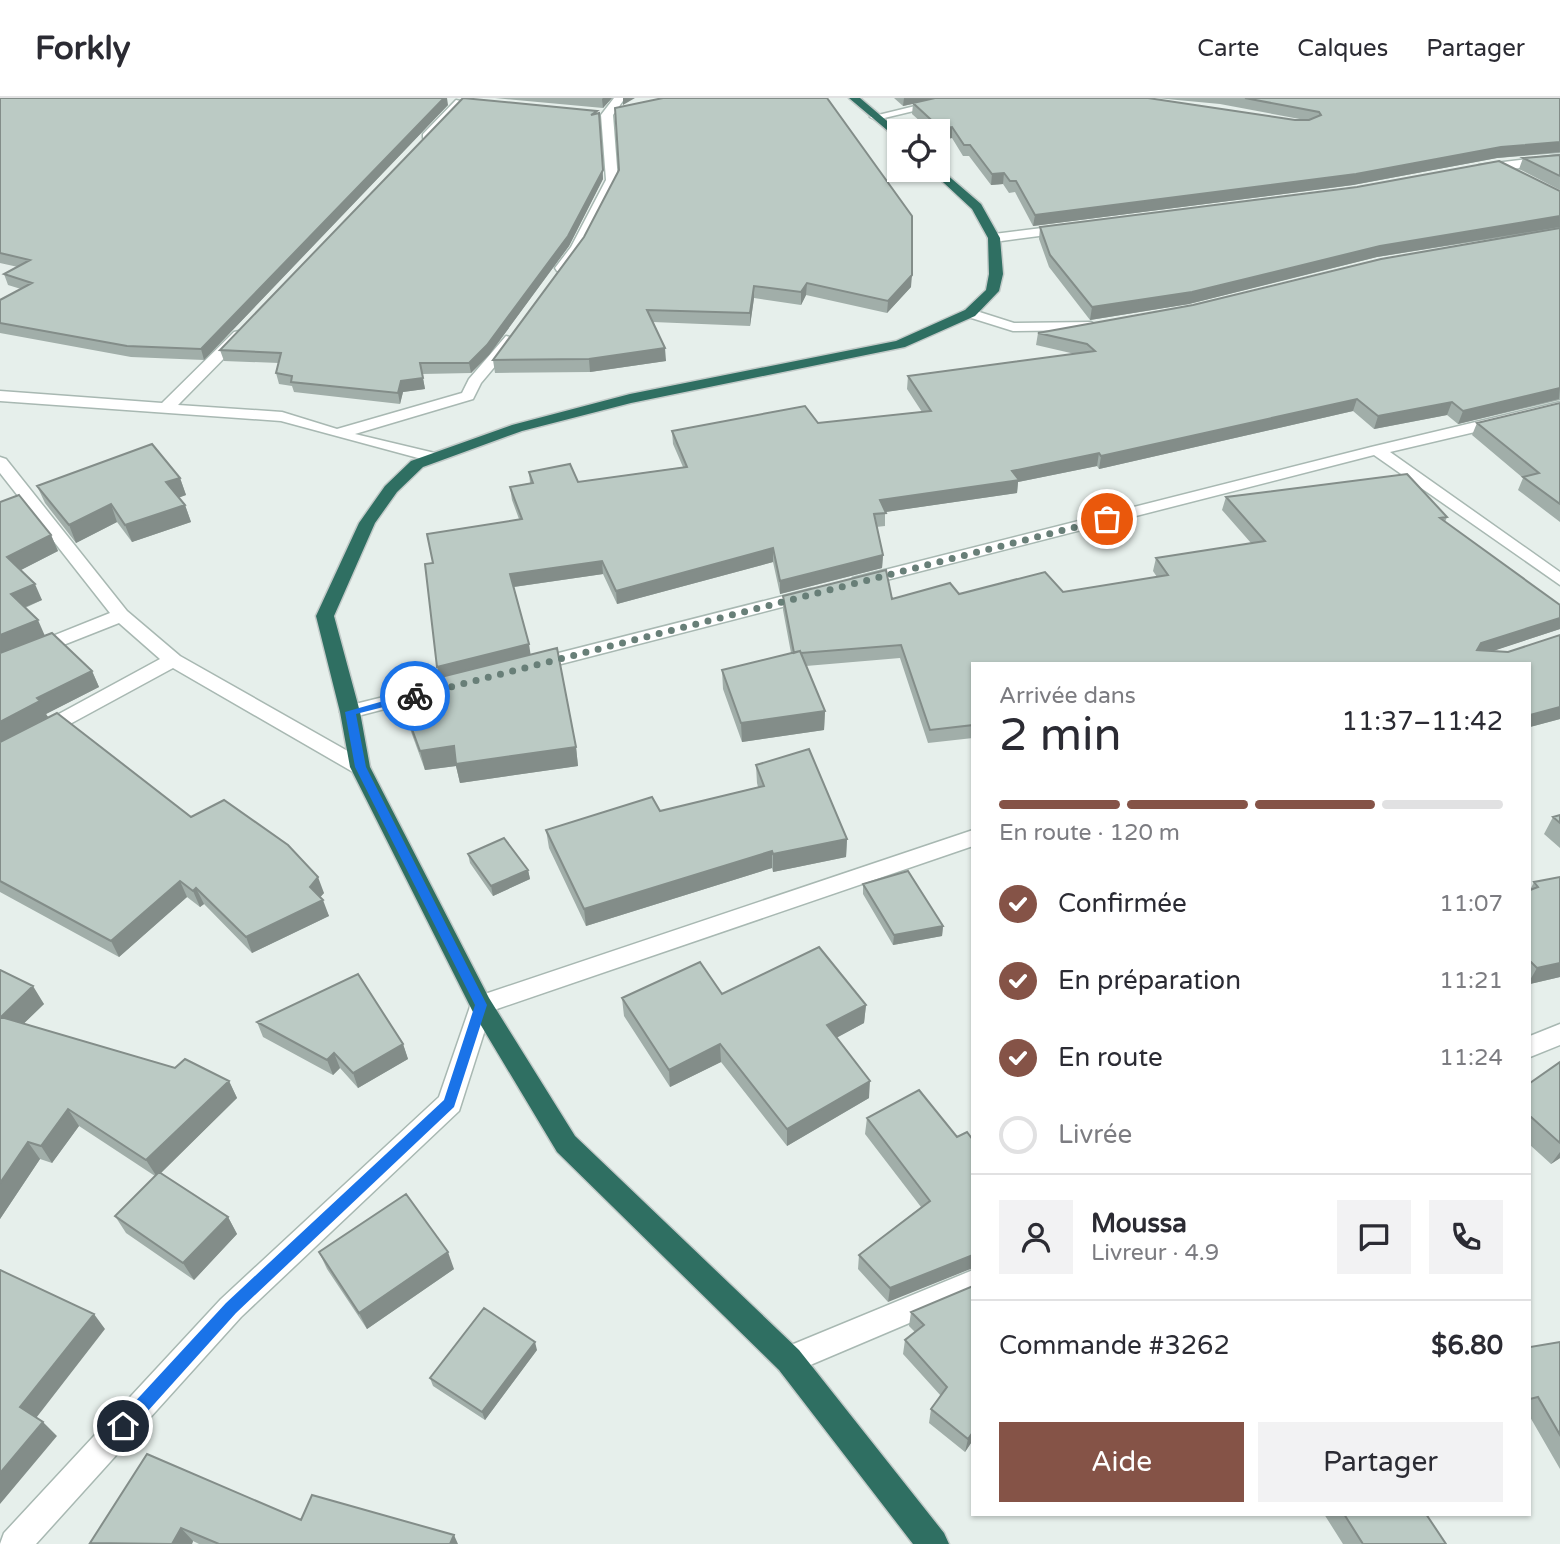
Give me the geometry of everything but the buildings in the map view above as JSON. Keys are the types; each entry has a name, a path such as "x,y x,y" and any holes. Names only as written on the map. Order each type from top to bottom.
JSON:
{"highway":[{"path":"854,98 887,127"},
{"path":"933,1544 789,1360 566,1144 481,1005 360,767 350,712 326,616 368,523 391,489 417,464 517,428 629,398 900,344 970,313 992,291 996,274 994,238 976,207 949,182"}],"street":[{"path":"553,281 577,247 612,180 600,115 620,98"},
{"path":"876,117 963,98"},
{"path":"413,151 460,102"},
{"path":"1471,170 1560,159"},
{"path":"1497,165 1518,176"},
{"path":"994,238 1086,227"},
{"path":"970,313 1013,327 1051,329 1111,323"},
{"path":"166,408 253,320"},
{"path":"337,434 468,396 474,382 496,360 520,326"},
{"path":"0,396 282,417 337,434 433,457"},
{"path":"512,671 1377,450 1560,407"},
{"path":"1377,450 1560,580"},
{"path":"0,461 121,615 173,660 360,767"},
{"path":"0,664 121,615"},
{"path":"0,755 173,660"},
{"path":"350,712 445,688"},
{"path":"15,1544 231,1308 450,1103 481,1005 971,839"},
{"path":"1531,1047 1560,1034"},
{"path":"789,1360 971,1284"}],"way so far":[{"path":"415,696 1107,519"}],"route":[{"path":"123,1426 231,1308 450,1103 481,1005 360,767 350,712 415,696"}]}
